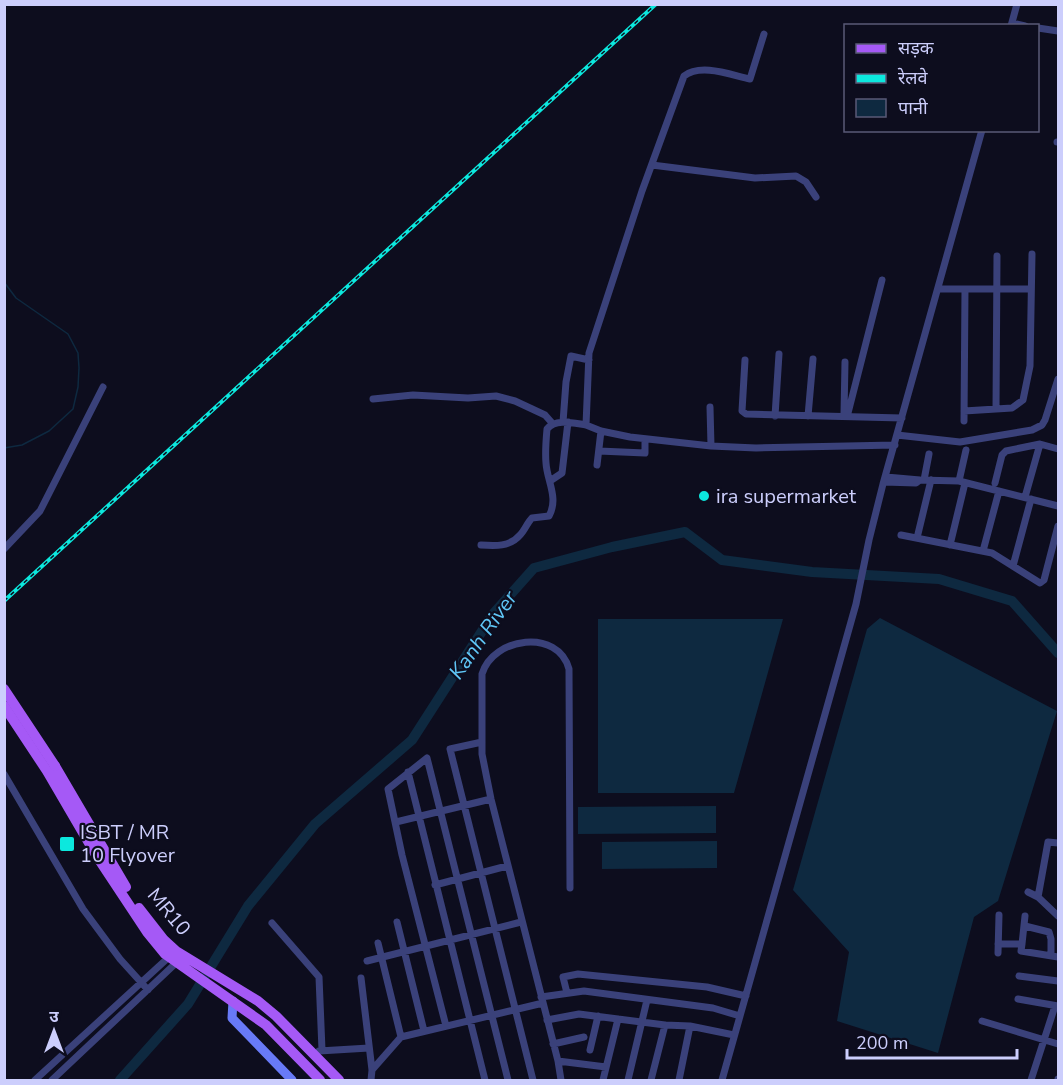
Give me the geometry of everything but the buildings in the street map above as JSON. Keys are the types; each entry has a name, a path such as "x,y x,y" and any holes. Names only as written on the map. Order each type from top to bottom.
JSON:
{"main road":[{"name":"MR10","path":"4,689 115,884 147,932 180,962 266,1025 320,1080"},
{"name":"MR10","path":"4,705 51,769 134,902 180,962 235,987 258,1001 276,1016 339,1080"}],"street":[{"path":"1012,24 1017,4"},
{"path":"1039,28 1059,31"},
{"path":"586,425 589,360 613,277 684,76 690,72 707,70 750,79 764,34"},
{"path":"722,1080 856,604 869,540 885,479 981,132"},
{"path":"652,165 755,178 796,176 806,182 816,196"},
{"path":"964,411 1012,408 1020,404 1026,394 1030,366 1032,254"},
{"path":"996,409 997,256"},
{"path":"845,417 882,280"},
{"path":"938,288 1031,289"},
{"path":"964,421 965,289"},
{"path":"775,416 779,354"},
{"path":"550,481 562,473 566,382 571,356 589,360"},
{"path":"808,416 813,359"},
{"path":"745,360 742,411 751,415 902,418"},
{"path":"845,362 845,417"},
{"path":"897,435 960,442 1032,430 1042,425 1045,420 1059,379"},
{"path":"4,549 40,511 103,387"},
{"path":"373,399 413,395 468,398 496,396 515,401 545,415 553,424"},
{"path":"710,407 711,446"},
{"path":"481,545 495,546 511,542 520,535 531,518 549,516 553,504 545,459 547,429 553,424 565,422 645,439 711,446 756,448 895,445"},
{"path":"597,465 601,431"},
{"path":"599,452 645,453 645,439"},
{"path":"983,551 1004,453 1013,448 1040,444 1059,449"},
{"path":"1012,566 1040,444"},
{"path":"950,545 966,450"},
{"path":"917,538 929,454"},
{"path":"885,479 962,482 997,487 1058,505"},
{"path":"901,535 994,554 1042,583 1059,526"},
{"path":"561,1080 507,866 482,754 482,675 485,663 494,654 511,645 543,644 561,653 569,669 570,888"},
{"path":"4,705 15,696"},
{"path":"482,742 450,749 532,1080"},
{"path":"446,1026 402,855 388,789 427,758 508,1080"},
{"path":"408,772 485,1080"},
{"path":"4,774 84,909 120,959 148,990"},
{"path":"396,822 491,799"},
{"path":"1038,897 1048,842 1059,843"},
{"path":"435,885 507,866"},
{"path":"1028,892 1038,897 1059,916"},
{"path":"998,953 999,915"},
{"path":"1025,916 1021,951 1055,956 1049,932 1025,926"},
{"path":"397,922 424,1031"},
{"path":"368,961 521,922"},
{"path":"272,923 319,977 322,1050"},
{"path":"378,943 401,1036"},
{"path":"998,944 1022,944"},
{"path":"35,1080 141,982 180,962"},
{"path":"52,1080 180,962"},
{"path":"567,993 563,977 578,974 707,987 746,996"},
{"path":"1019,976 1059,981"},
{"path":"361,978 372,1070 371,1080"},
{"path":"372,1070 401,1036 515,1010 567,993 584,992 713,1008 740,1016"},
{"path":"229,999 232,1018 292,1080"},
{"path":"1018,999 1057,1006 1031,1080"},
{"path":"628,1080 647,1000"},
{"path":"547,1020 579,1014 690,1026 734,1035"},
{"path":"590,1050 598,1016"},
{"path":"603,1080 618,1019"},
{"path":"982,1021 1059,1044"},
{"path":"651,1080 666,1025"},
{"path":"679,1080 690,1026"},
{"path":"553,1044 584,1037"},
{"path":"310,1053 322,1050 369,1048"},
{"path":"558,1061 606,1067"}],"water":[{"path":"880,618 1057,711 998,901 974,917 938,1053 837,1021 849,952 793,890 867,629"},
{"path":"598,619 783,619 734,793 598,793"},
{"path":"716,806 716,833 578,834 578,807"},
{"path":"717,841 717,868 602,869 602,842"}],"waterway":[{"path":"4,282 16,298 68,334 78,353 79,368 73,409 49,431 22,445 4,448"},
{"name":"Kanh River","path":"120,1080 188,1004 248,906 315,824 412,740 493,614 534,568 612,547 685,532 722,560 812,572 939,579 1012,601 1058,653"}],"railway":[{"path":"4,601 656,4"}],"place":[{"name":"ira supermarket","path":"704,496"},
{"name":"ISBT / MR 10 Flyover","path":"67,844"}]}
